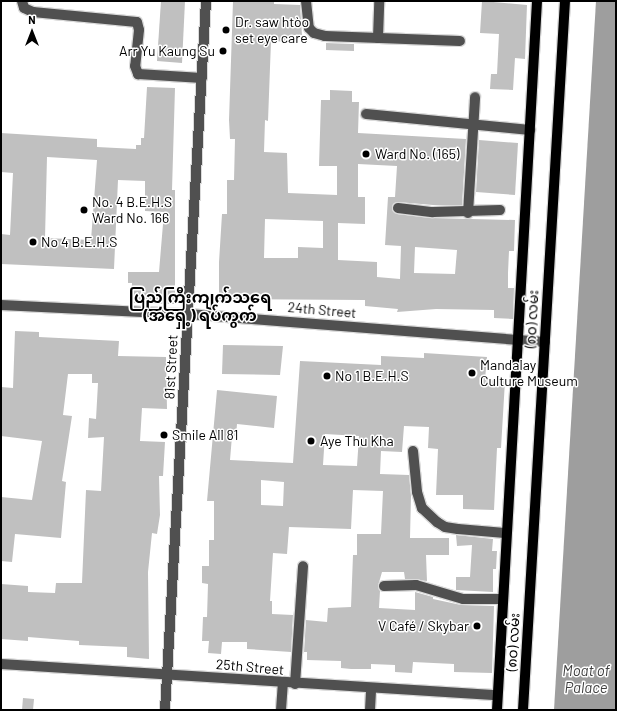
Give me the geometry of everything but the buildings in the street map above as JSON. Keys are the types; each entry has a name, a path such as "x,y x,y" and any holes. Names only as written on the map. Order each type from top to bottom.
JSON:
{"main road":[{"name":"(၈၀) လမ်း","path":"496,710 505,533 537,1"},
{"name":"(၈၀) လမ်း","path":"523,710 565,1"}],"street":[{"path":"22,1 24,8 33,12 137,22 139,30 135,66 138,74 202,78"},
{"name":"81st Street","path":"165,710 206,1"},
{"path":"306,1 309,28 314,33 325,36 460,41"},
{"path":"378,38 379,1"},
{"path":"468,213 475,98"},
{"path":"366,114 530,130"},
{"path":"398,208 433,212 468,213 500,210"},
{"name":"24th Street","path":"1,305 188,314 544,342"},
{"path":"413,451 417,492 422,508 437,522 452,528 505,533"},
{"path":"295,684 303,566"},
{"path":"384,586 416,585 463,599 502,600"},
{"name":"25th Street","path":"1,664 167,674 295,684 497,695"},
{"path":"281,710 284,683"},
{"path":"370,710 371,688"}],"water":[{"name":"Moat of Palace","path":"596,1 616,1 616,710 554,710"}],"place":[{"name":"Dr. saw htòo set eye care","path":"226,30"},
{"name":"Arr Yu Kaung Su","path":"223,51"},
{"name":"Ward No. (165)","path":"366,154"},
{"name":"No. 4 B.E.H.S Ward No. 166","path":"84,210"},
{"name":"No 4 B.E.H.S","path":"33,242"},
{"name":"Mandalay Culture Museum","path":"472,373"},
{"name":"No 1 B.E.H.S","path":"327,376"},
{"name":"Smile All 81","path":"164,435"},
{"name":"Aye Thu Kha","path":"311,441"},
{"name":"V Café / Skybar","path":"477,626"}],"district":[{"name":"ပြည်ကြီးကျက်သရေ (အရှေ့) ရပ်ကွက်","path":"200,306"}]}
